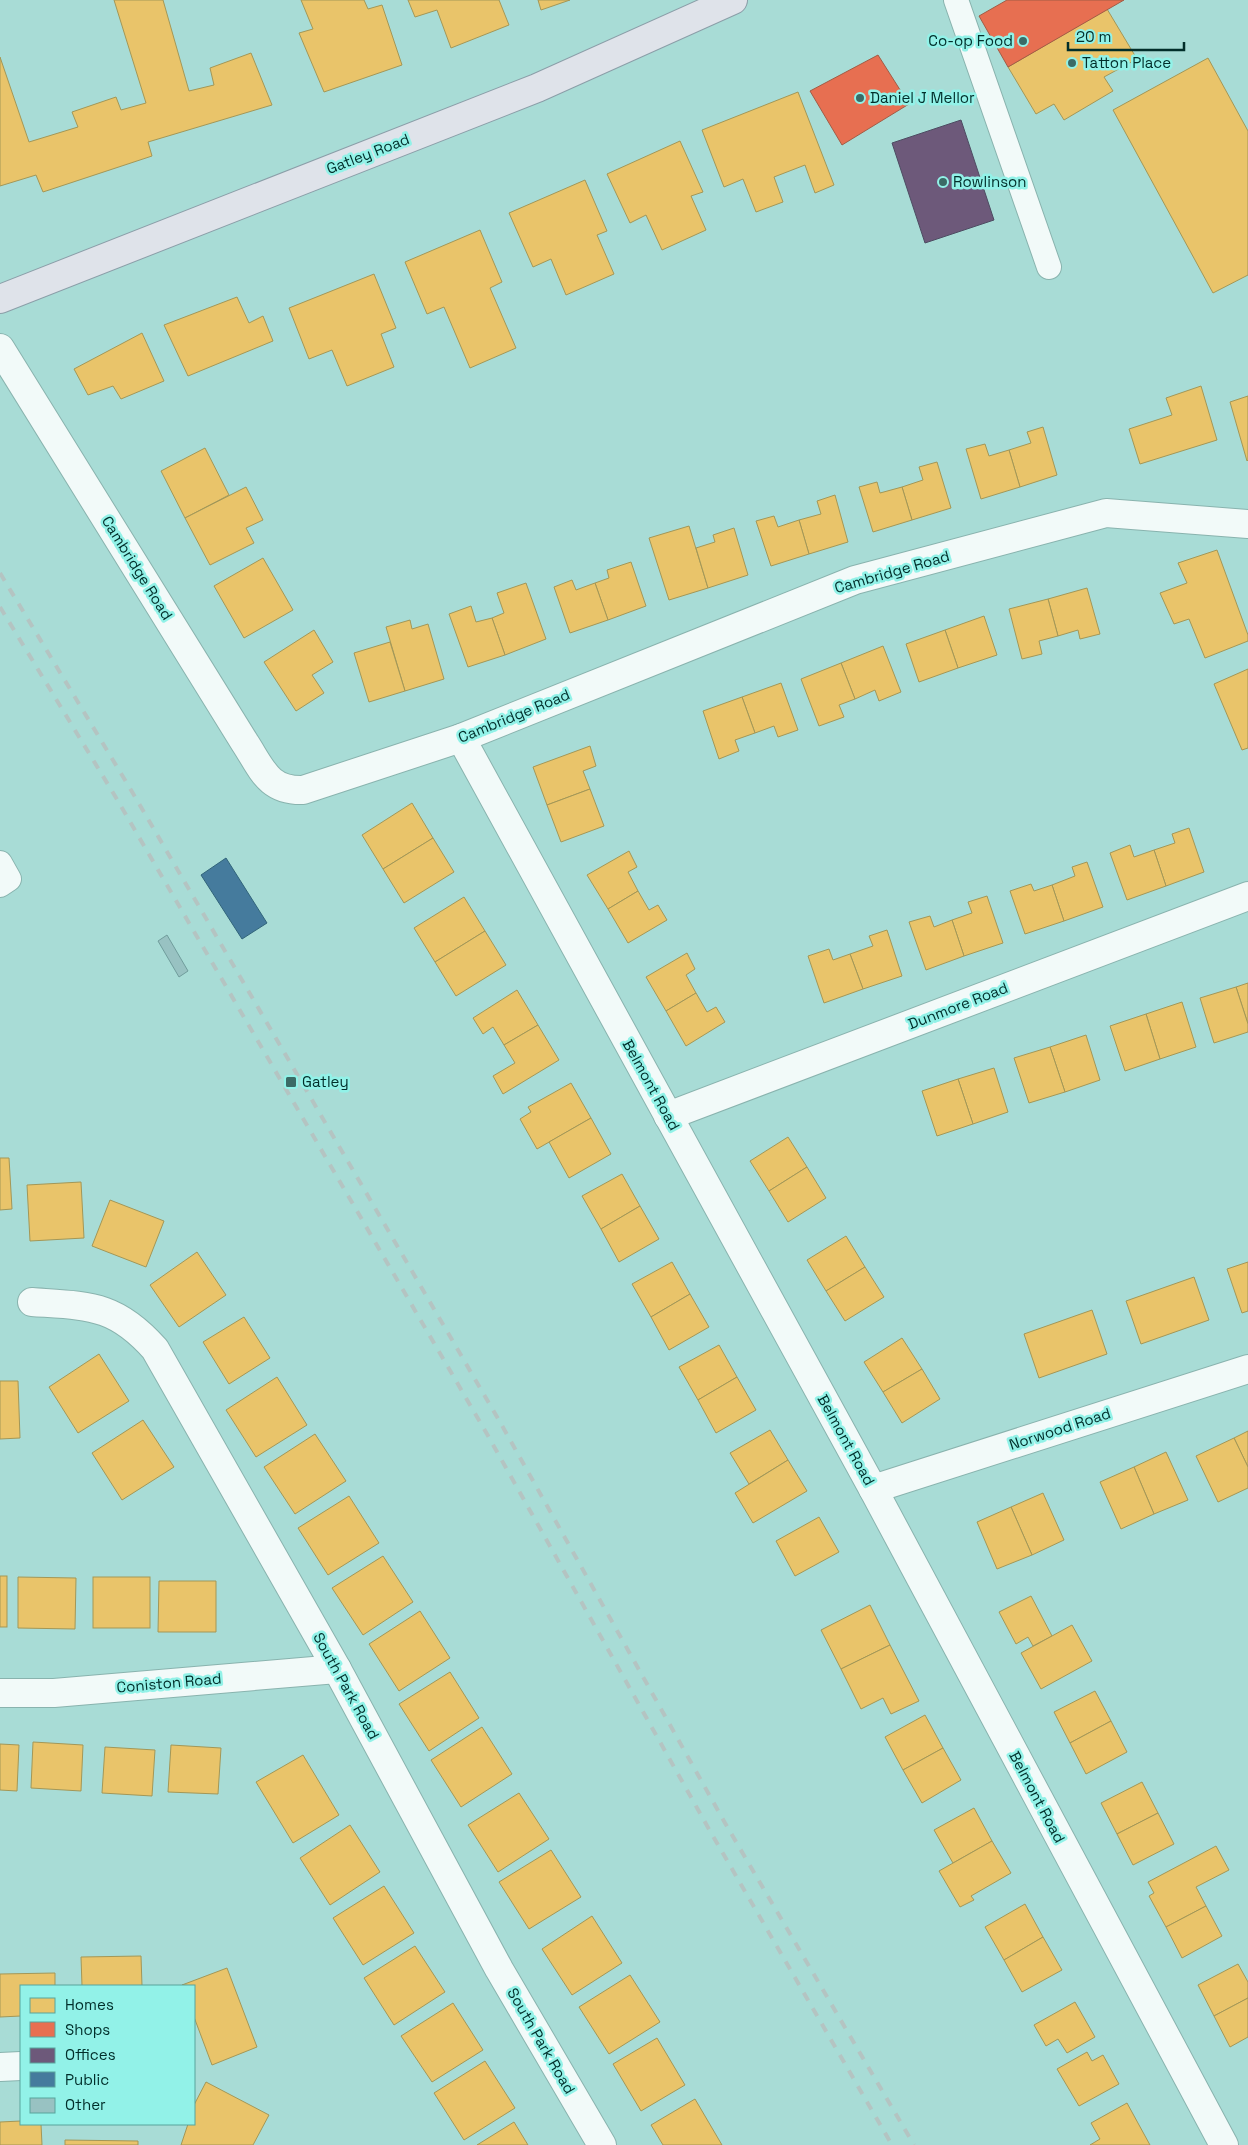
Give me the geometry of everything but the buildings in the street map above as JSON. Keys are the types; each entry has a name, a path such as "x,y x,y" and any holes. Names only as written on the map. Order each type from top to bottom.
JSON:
{"main road":[{"name":"Gatley Road","path":"0,299 537,88 734,0"}],"street":[{"name":"Cambridge Road","path":"0,348 245,743 264,771 278,786 287,790 303,790 461,738 855,580 1106,513 1248,524"},
{"name":"Belmont Road","path":"461,738 873,1489 1224,2145"},
{"name":"Dunmore Road","path":"668,1116 1248,896"},
{"name":"South Park Road","path":"32,1302 84,1306 107,1311 125,1320 155,1349 337,1669 499,1969 602,2145"},
{"name":"Norwood Road","path":"873,1489 1248,1369"},
{"name":"Coniston Road","path":"0,1693 54,1693 337,1669"},
{"path":"0,2067 20,2066"}],"lane":[{"path":"956,0 1049,267"},
{"path":"0,863 9,878 0,885"}],"railway":[{"path":"0,573 131,790 500,1422 725,1823 914,2145"},
{"path":"0,607 115,796 487,1434 710,1831 892,2145"}],"place":[{"name":"Co-op Food","path":"1023,41"},
{"name":"Tatton Place","path":"1072,63"},
{"name":"Daniel J Mellor","path":"860,98"},
{"name":"Rowlinson","path":"943,182"},
{"name":"Gatley","path":"291,1082"}]}
